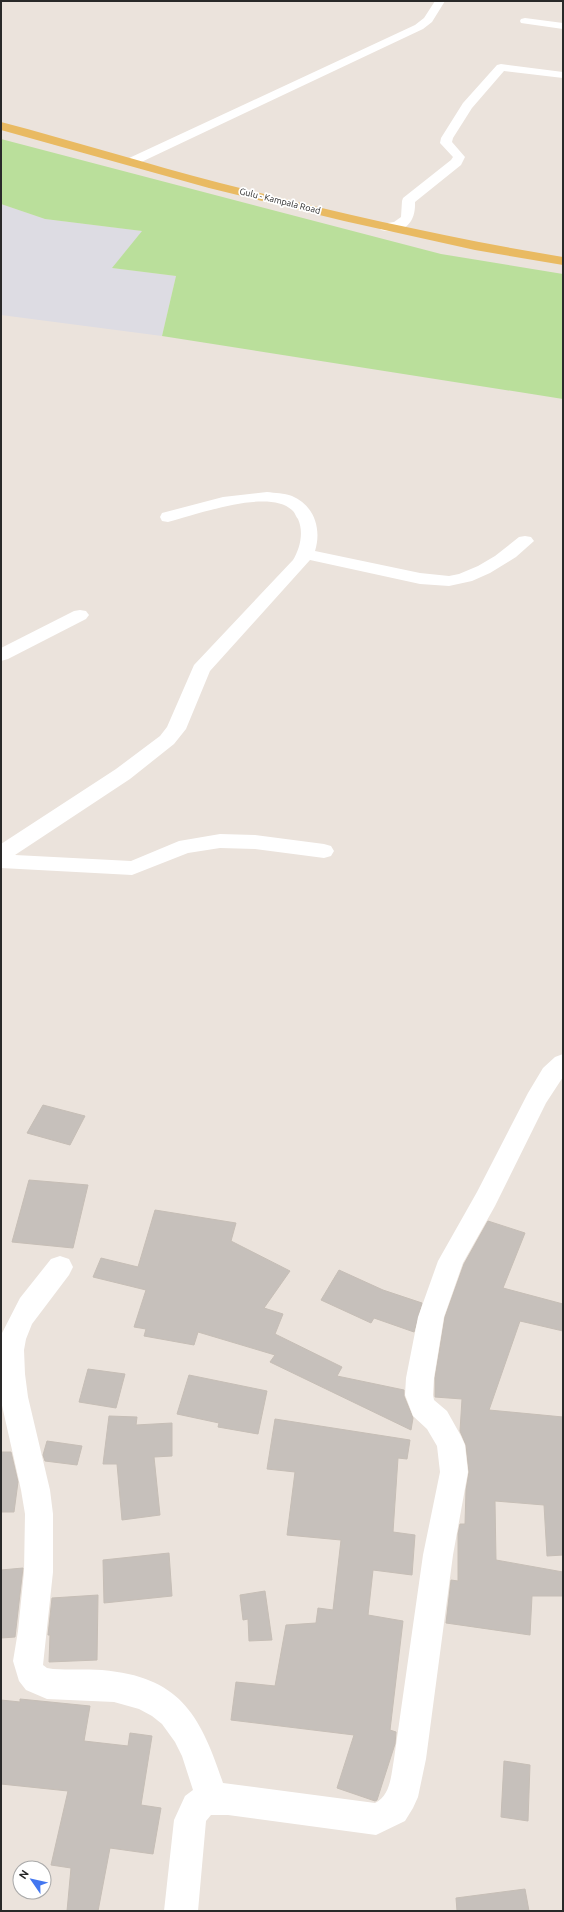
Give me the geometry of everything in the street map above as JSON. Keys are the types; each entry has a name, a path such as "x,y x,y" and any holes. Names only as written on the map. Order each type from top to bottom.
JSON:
{"main road":[{"name":"Gulu - Kampala Road","path":"1,126 214,185 386,227 563,261"}],"street":[{"path":"131,162 419,27 428,20 440,1"},
{"path":"524,21 563,26"},
{"path":"386,227 397,226 407,219 409,213 408,201 457,162 459,157 446,143 447,138 467,106 501,67 563,75"},
{"path":"1,854 123,774 167,740 176,729 201,669 306,554 309,529 307,518 300,509 288,501 266,497 237,498 168,517"},
{"path":"306,554 358,567 444,581 466,577 502,560 524,541"},
{"path":"1,654 80,615"},
{"path":"1,861 132,868 146,864 184,847 211,841 233,840 324,851"},
{"path":"181,1911 190,1820 193,1810 201,1802 212,1798 376,1819 394,1810 402,1797 410,1759 438,1555 454,1472 451,1445 446,1432 423,1407 419,1395 420,1378 431,1317 451,1261 486,1199 536,1100 551,1074 556,1068 563,1064"},
{"path":"60,1267 24,1315 16,1330 11,1350 12,1379 21,1428 35,1488 40,1536 33,1629 28,1664 32,1675 40,1681 60,1685 104,1686 128,1690 153,1699 174,1714 197,1752 212,1798"}],"shaded area":[{"path":"1,204 45,219 143,231 112,268 176,276 162,336 1,315"}],"green space":[{"path":"1,139 441,254 563,274 563,399 162,336 176,276 112,268 142,231 45,219 1,204"}],"building":[{"path":"43,1105 85,1116 70,1145 27,1133"},
{"path":"29,1180 88,1185 73,1248 12,1242"},
{"path":"155,1210 236,1223 231,1241 290,1271 264,1308 283,1314 275,1334 342,1367 337,1376 404,1390 404,1396 413,1418 411,1430 270,1362 275,1355 198,1332 194,1345 144,1336 146,1329 134,1327 146,1290 93,1277 101,1258 138,1267"},
{"path":"488,1221 525,1233 503,1288 563,1304 563,1331 520,1321 489,1410 563,1417 563,1555 547,1556 544,1505 495,1501 496,1560 563,1572 563,1596 532,1596 530,1635 446,1623 451,1580 458,1581 458,1534 460,1524 465,1524 466,1490 469,1472 466,1445 460,1431 462,1399 435,1397 435,1378 445,1317 464,1264"},
{"path":"339,1270 383,1290 422,1303 414,1332 374,1318 371,1323 321,1300"},
{"path":"88,1369 125,1374 116,1408 79,1402"},
{"path":"189,1375 267,1391 258,1434 218,1427 219,1423 177,1414"},
{"path":"109,1416 137,1417 136,1425 172,1423 172,1456 154,1457 160,1515 122,1520 117,1464 103,1464"},
{"path":"275,1419 410,1440 407,1459 398,1458 393,1532 415,1535 412,1575 373,1570 368,1615 403,1621 390,1730 396,1732 395,1744 377,1800 375,1801 337,1788 354,1735 231,1720 236,1682 275,1686 286,1625 316,1623 318,1608 333,1610 341,1540 287,1535 295,1472 267,1469"},
{"path":"47,1441 82,1446 77,1465 45,1461 43,1455"},
{"path":"1,1452 11,1452 18,1482 14,1512 1,1512"},
{"path":"169,1553 172,1596 104,1603 103,1560"},
{"path":"23,1568 15,1637 1,1638 1,1570"},
{"path":"265,1591 272,1640 249,1641 248,1619 243,1620 240,1595"},
{"path":"98,1595 97,1660 49,1662 50,1635 48,1635 52,1598"},
{"path":"20,1699 90,1706 84,1741 128,1746 130,1733 152,1736 141,1805 161,1808 153,1854 110,1848 98,1911 67,1911 71,1868 52,1865 68,1791 1,1784 1,1700 20,1702"},
{"path":"504,1761 530,1765 528,1821 501,1817"},
{"path":"525,1889 529,1911 457,1911 456,1898"}]}
